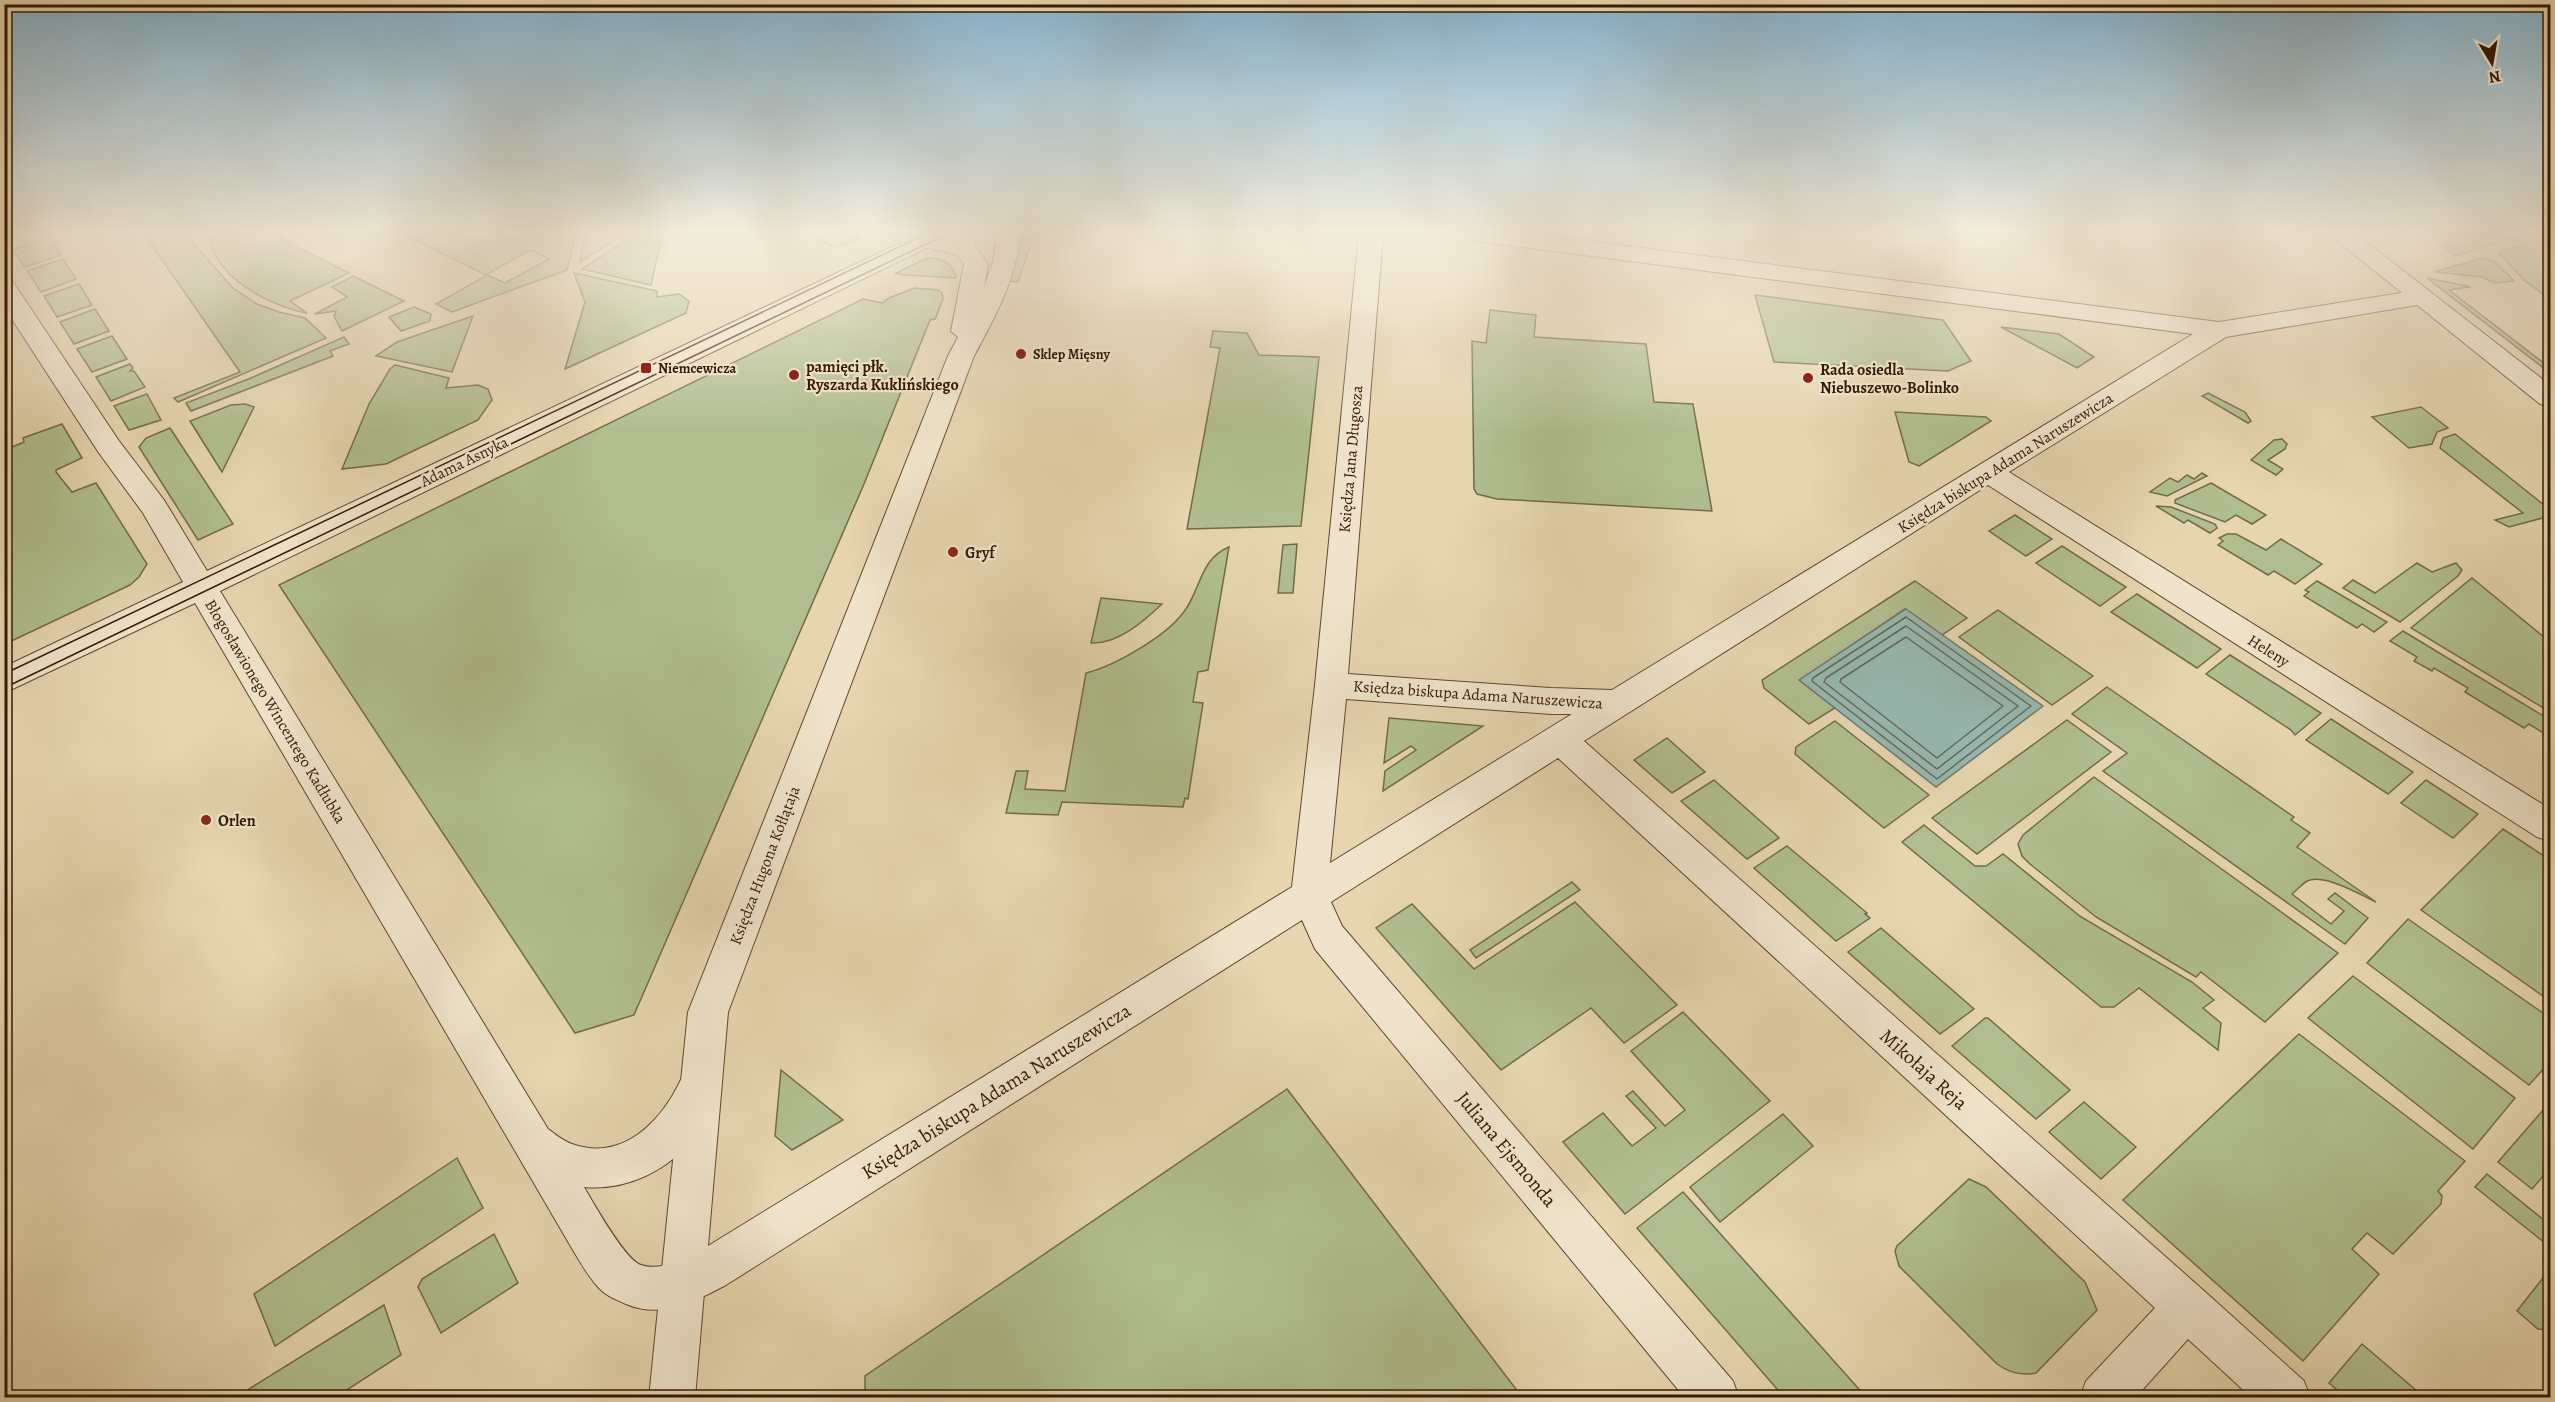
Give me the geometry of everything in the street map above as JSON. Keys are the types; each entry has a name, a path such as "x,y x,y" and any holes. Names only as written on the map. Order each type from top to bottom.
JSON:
{"street":[{"name":"Błogosławionego Wincentego Kadłubka","path":"12,299 109,447 154,507 585,1230 609,1265 625,1281 643,1287 683,1285"},
{"name":"Adama Asnyka","path":"4,681 797,299"},
{"name":"Księdza Hugona Kołłątaja","path":"961,356 970,299"},
{"name":"Księdza Hugona Kołłątaja","path":"672,1398 706,1022 711,1004 961,356 992,299"},
{"name":"Księdza Jana Długosza","path":"1331,685 1364,299"},
{"path":"1982,299 2218,330"},
{"name":"Księdza biskupa Adama Naruszewicza","path":"683,1285 2218,330 2411,299"},
{"path":"2422,299 2550,398"},
{"name":"Heleny","path":"1988,472 2550,827"},
{"name":"Księdza biskupa Adama Naruszewicza","path":"1309,895 1331,685 1551,701 1620,703"},
{"name":"Mikołaja Reja","path":"1561,740 2286,1398"},
{"name":"Juliana Ejsmonda","path":"1309,895 1328,937 1716,1398"},
{"name":"Błogosławionego Wincentego Kadłubka","path":"533,1143 551,1156 578,1166 604,1168 635,1160 650,1152 678,1125 696,1093 703,1064"},
{"path":"2103,1398 2187,1306"}],"green space":[{"path":"46,299 89,299 92,305 57,317"},
{"path":"190,299 250,299 279,312 305,318 326,338 178,402 174,398 240,372"},
{"path":"268,299 293,299 290,301 307,313 293,310"},
{"path":"342,299 404,301 342,331 334,316 336,311 315,314"},
{"path":"444,299 486,299 452,312 436,304"},
{"path":"584,299 689,301 686,313 565,369"},
{"path":"862,299 882,303 887,299 943,299 935,319 930,320 864,484 634,1015 575,1033 279,585"},
{"path":"1756,299 1788,299 1943,320 1971,361 1948,371 1774,362"},
{"path":"2455,299 2461,299 2550,368 2550,373"},
{"path":"414,307 431,314 430,321 401,331 389,317"},
{"path":"95,309 109,331 74,344 60,322"},
{"path":"1490,310 1536,315 1534,337 1646,344 1654,402 1693,404 1712,511 1497,499 1477,494 1474,489 1472,341 1486,343"},
{"path":"473,316 452,372 376,356 397,342"},
{"path":"2001,327 2059,334 2094,357 2077,368"},
{"path":"1213,331 1247,333 1259,355 1319,357 1301,526 1187,529 1220,348 1210,347"},
{"path":"112,336 127,359 92,372 77,349"},
{"path":"344,337 349,344 330,351 333,356 191,411 186,403 251,378"},
{"path":"130,364 133,368 130,371 134,371 145,387 111,401 96,377"},
{"path":"395,365 449,378 446,388 478,385 488,389 492,400 478,420 386,464 342,469 369,404 390,369"},
{"path":"2208,393 2245,412 2251,421 2248,423 2202,396"},
{"path":"147,394 161,420 129,430 114,406"},
{"path":"245,404 254,407 222,472 190,421 231,405"},
{"path":"2421,407 2448,428 2437,432 2432,444 2409,448 2372,417"},
{"path":"1895,412 1986,417 1991,421 1919,466 1909,462"},
{"path":"62,424 82,458 56,472 72,492 96,483 147,564 139,577 130,585 5,644 5,450 24,442 23,438"},
{"path":"170,428 233,524 198,540 139,447 146,438"},
{"path":"2455,434 2549,509 2550,516 2509,527 2495,520 2523,513 2440,448 2443,438"},
{"path":"2282,439 2287,444 2285,449 2268,460 2283,469 2276,475 2251,460 2274,440"},
{"path":"2202,473 2207,476 2167,496 2150,492 2170,478 2178,482 2187,475 2194,479"},
{"path":"2211,483 2266,515 2252,524 2236,515 2225,522 2175,503 2175,500"},
{"path":"2156,506 2171,507 2215,524 2217,528 2210,533 2188,520 2184,523"},
{"path":"2015,515 2052,539 2026,556 1989,531"},
{"path":"2227,534 2236,534 2266,550 2281,539 2322,564 2295,584 2274,571 2268,575 2218,545 2223,541 2219,538"},
{"path":"1297,544 1293,593 1278,593 1283,545"},
{"path":"2062,546 2126,587 2100,606 2036,563"},
{"path":"1229,547 1208,670 1198,672 1193,702 1203,703 1188,799 1185,798 1183,807 1062,802 1058,815 1006,813 1016,771 1028,771 1025,789 1065,791 1086,673 1110,664 1164,632 1189,604 1201,576 1212,559"},
{"path":"2417,563 2432,572 2456,563 2462,570 2458,576 2400,622 2343,588 2353,580 2375,593"},
{"path":"2472,578 2550,642 2550,712 2411,628"},
{"path":"1915,581 1967,618 1942,635 1905,609 1800,680 1835,708 1809,724 1764,688 1762,680"},
{"path":"2317,581 2387,622 2374,632 2362,624 2357,628 2304,596 2309,592 2305,590"},
{"path":"2137,594 2221,649 2197,668 2111,612"},
{"path":"1101,598 1162,604 1138,625 1120,636 1091,643"},
{"path":"1998,610 2093,676 2052,705 1959,637"},
{"path":"2403,631 2550,720 2550,737 2529,724 2524,728 2465,692 2468,688 2434,668 2432,671 2414,661 2417,657 2390,641"},
{"path":"2230,655 2321,713 2295,735 2291,730 2206,674"},
{"path":"2107,687 2294,817 2291,820 2310,833 2297,847 2376,902 2332,882 2314,879 2307,881 2292,894 2331,924 2344,911 2328,899 2335,893 2368,918 2345,944 2103,771 2127,753 2072,714"},
{"path":"1389,718 1483,726 1383,791 1385,771 1416,750 1411,746 1384,763"},
{"path":"2331,719 2413,772 2388,794 2306,740"},
{"path":"2067,720 2111,752 1977,854 1932,818"},
{"path":"1835,721 1929,795 1884,828 1795,754 1796,747"},
{"path":"1667,738 1705,772 1672,793 1634,760"},
{"path":"2094,777 2338,953 2265,1022 2201,972 2196,977 2096,917 2030,864 2022,856 2018,844 2023,835"},
{"path":"1714,780 1779,838 1747,859 1681,801"},
{"path":"2426,780 2478,814 2453,838 2401,803"},
{"path":"1924,825 1975,866 1986,866 2003,854 2081,917 2192,982 2214,1000 2203,1008 2221,1023 2218,1050 2139,988 2114,1007 2101,1007 1902,842"},
{"path":"2503,829 2550,860 2550,1001 2421,910"},
{"path":"1787,846 1867,913 1865,914 1870,918 1836,941 1754,868"},
{"path":"1572,882 1580,890 1476,958 1470,950"},
{"path":"1575,902 1677,1005 1624,1043 1591,1008 1501,1070 1376,928 1412,904 1474,969"},
{"path":"2408,919 2550,1018 2550,1064 2529,1085 2367,963"},
{"path":"1881,928 1974,1009 1940,1034 1848,952"},
{"path":"2353,976 2515,1098 2473,1149 2308,1018"},
{"path":"1683,1012 1770,1101 1625,1214 1563,1142 1603,1113 1632,1146 1656,1128 1626,1096 1633,1091 1665,1126 1685,1110 1631,1051"},
{"path":"1985,1018 1988,1018 2070,1090 2036,1119 1952,1046"},
{"path":"2299,1034 2465,1161 2438,1191 2442,1196 2441,1204 2393,1254 2367,1233 2352,1249 2379,1274 2303,1361 2123,1200"},
{"path":"781,1070 843,1120 792,1150 775,1136"},
{"path":"1287,1089 1522,1397 865,1397 865,1376"},
{"path":"2084,1102 2136,1147 2101,1179 2049,1132"},
{"path":"2544,1109 2550,1114 2550,1168 2532,1189 2498,1162"},
{"path":"1783,1114 1813,1146 1720,1222 1690,1187"},
{"path":"457,1158 483,1208 275,1346 254,1294"},
{"path":"2487,1174 2550,1225 2550,1247 2475,1187"},
{"path":"1969,1179 1986,1187 2085,1282 2097,1310 2036,1373 2015,1373 1997,1364 1899,1266 1895,1251 1897,1246"},
{"path":"1683,1192 1866,1397 1784,1397 1637,1228"},
{"path":"494,1234 518,1283 441,1333 418,1287 422,1279"},
{"path":"2550,1269 2550,1330 2538,1329 2517,1311"},
{"path":"384,1305 401,1355 336,1397 286,1398 244,1392"},
{"path":"2362,1344 2424,1397 2345,1397 2329,1383"}],"water":[{"path":"1906,609 2043,706 1936,787 1799,680"}],"tram line":[{"path":"4,674 789,299"},
{"path":"4,688 811,299"}],"place":[{"name":"Sklep Mięsny","path":"1021,354"},
{"name":"Niemcewicza","path":"646,368"},
{"name":"pamięci płk. Ryszarda Kuklińskiego","path":"794,375"},
{"name":"Rada osiedla Niebuszewo-Bolinko","path":"1808,378"},
{"name":"Gryf","path":"953,552"},
{"name":"Orlen","path":"206,820"}]}
